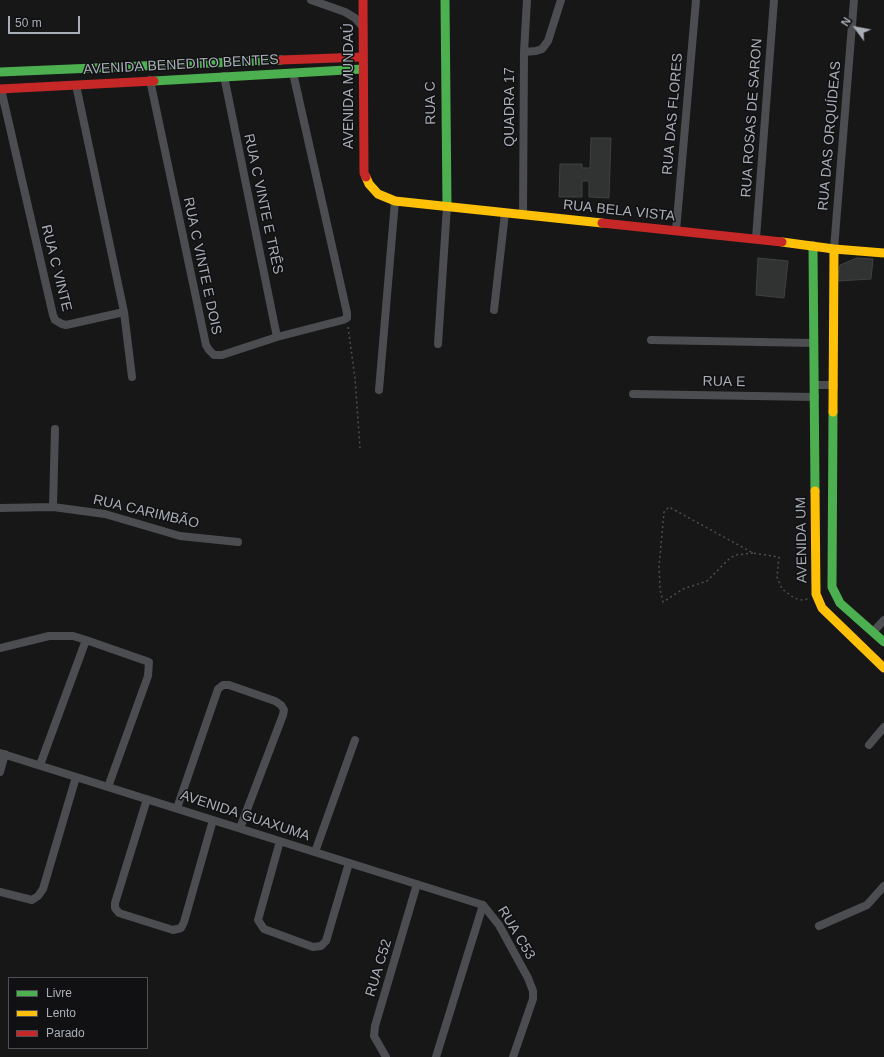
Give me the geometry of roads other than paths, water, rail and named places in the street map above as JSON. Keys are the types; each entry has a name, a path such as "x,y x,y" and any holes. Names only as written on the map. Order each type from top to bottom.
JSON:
{"street":[{"path":"311,0 345,12 355,18 363,27"},
{"name":"AVENIDA MUNDAÚ","path":"362,0 364,172"},
{"name":"RUA C","path":"445,0 447,206"},
{"name":"QUADRA 17","path":"523,215 524,52 527,0"},
{"path":"524,52 542,49 548,41 562,0"},
{"name":"RUA DAS FLORES","path":"676,231 696,0"},
{"name":"RUA ROSAS DE SARON","path":"756,238 774,0"},
{"name":"RUA DAS ORQUÍDEAS","path":"834,249 854,0"},
{"name":"AVENIDA BENEDITO BENTES","path":"0,72 363,57"},
{"name":"AVENIDA BENEDITO BENTES","path":"0,89 363,69"},
{"path":"27,70 30,87"},
{"name":"RUA C VINTE E DOIS","path":"150,80 206,345 214,355 222,355 277,337 347,318 293,73"},
{"name":"RUA C VINTE E TRÊS","path":"224,76 277,337"},
{"path":"76,85 124,312 132,377"},
{"name":"RUA C VINTE","path":"0,89 55,320 66,325 124,312"},
{"name":"RUA BELA VISTA","path":"364,172 369,184 378,194 395,201 756,238 834,249 884,253"},
{"path":"379,390 395,201"},
{"path":"438,344 447,206"},
{"path":"494,310 505,213"},
{"name":"AVENIDA UM","path":"813,246 816,594 822,608 884,668"},
{"path":"834,249 832,587 840,602 884,642"},
{"path":"834,269 837,262 848,250"},
{"path":"651,340 814,343"},
{"path":"814,385 834,385"},
{"name":"RUA E","path":"633,394 815,397"},
{"path":"53,507 55,429"},
{"name":"RUA CARIMBÃO","path":"0,508 53,507 105,514 180,536 238,542"},
{"path":"873,632 884,620"},
{"path":"0,648 49,636 74,636 150,662 148,676 108,787"},
{"path":"40,765 86,640"},
{"path":"177,808 218,689 222,685 229,685 275,701 281,704 284,710 240,828"},
{"path":"869,745 884,727"},
{"path":"315,852 355,740"},
{"path":"0,772 2,754"},
{"name":"AVENIDA GUAXUMA","path":"2,754 483,905"},
{"path":"0,892 32,900 38,896 43,889 76,777"},
{"path":"147,799 115,903 119,914 173,930 181,928 213,820"},
{"path":"280,841 258,920 264,929 313,947 321,946 326,941 349,863"},
{"name":"RUA C52","path":"386,1057 374,1036 375,1026 417,884"},
{"path":"819,926 867,905 884,886"},
{"name":"RUA C53","path":"436,1057 483,905"},
{"name":"RUA C53","path":"483,905 499,925 528,978 533,991 533,1000 513,1057"}]}
